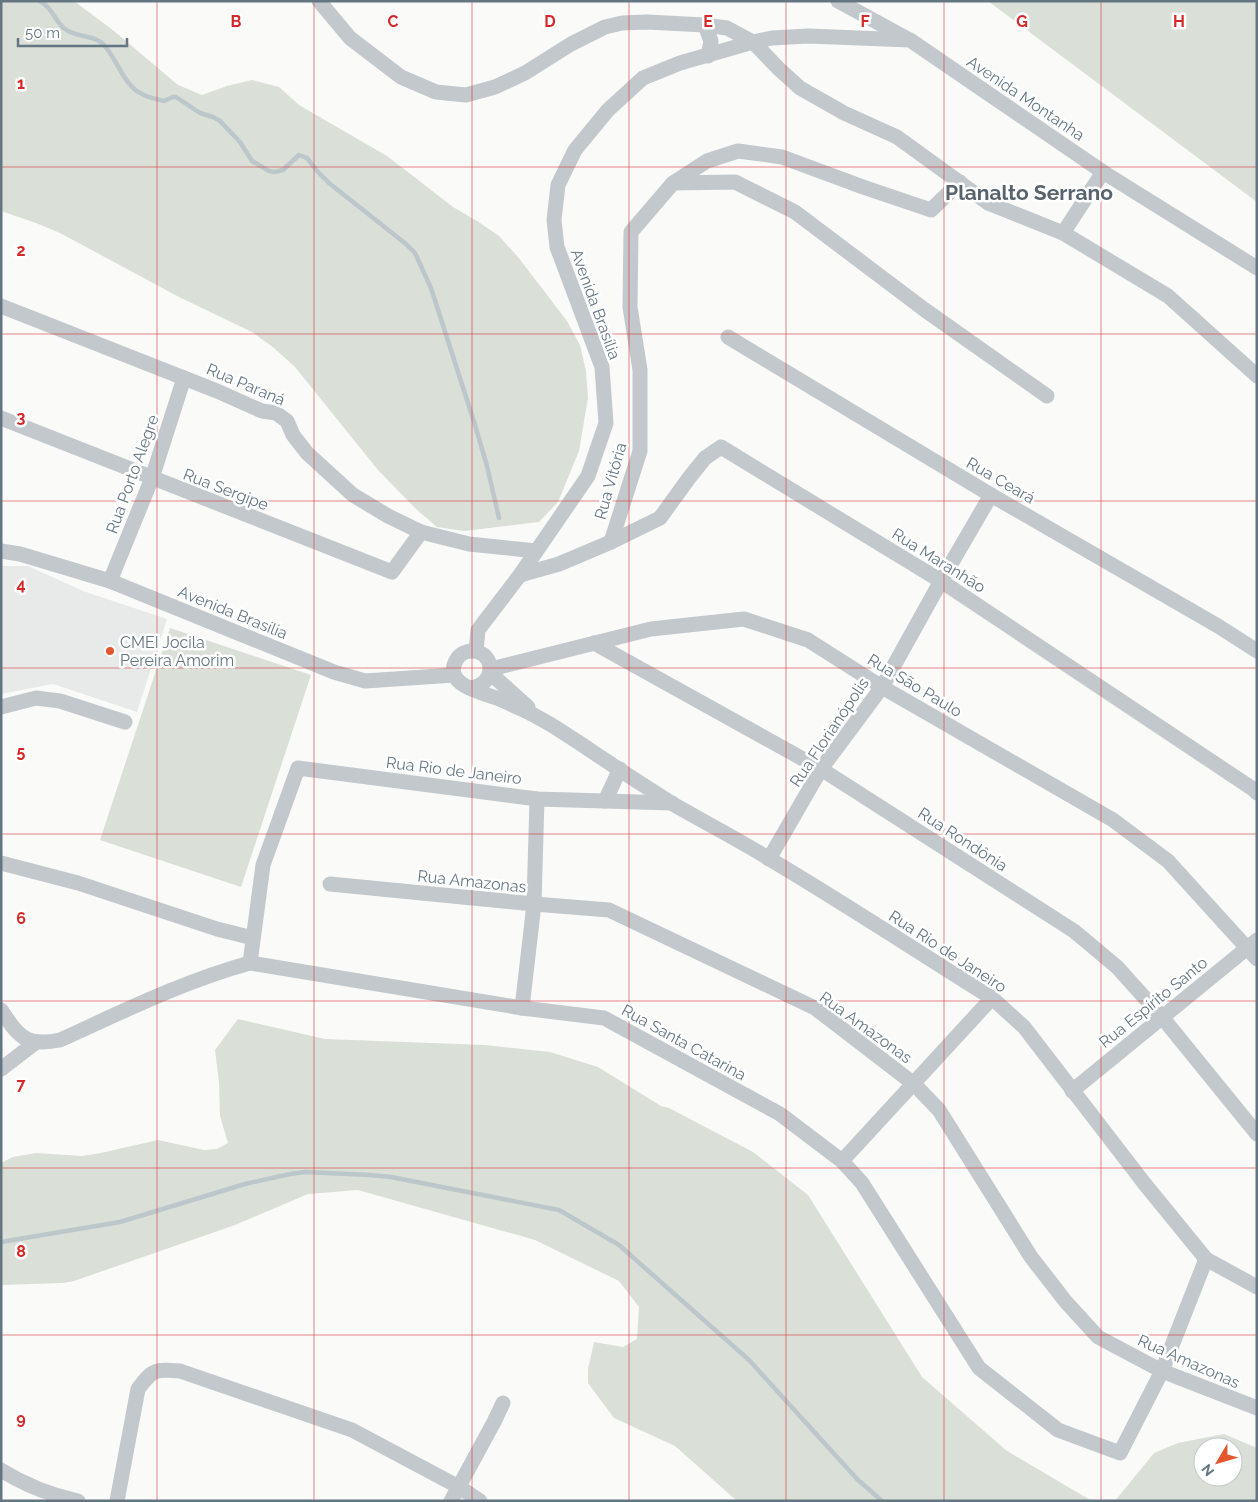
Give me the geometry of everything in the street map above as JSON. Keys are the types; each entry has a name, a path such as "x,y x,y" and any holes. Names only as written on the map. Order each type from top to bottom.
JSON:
{"street":[{"path":"319,1 350,38 401,77 436,92 466,95 495,87 525,73 571,44 605,27 622,23 647,22 727,28 753,42 800,88 844,113 897,137 988,202 1063,232 1168,296 1257,376"},
{"name":"Avenida Montanha","path":"838,1 910,40 1103,172 1257,268"},
{"path":"705,25 711,41 708,56"},
{"path":"753,42 772,38 808,36 910,40"},
{"name":"Avenida Brasília","path":"476,651 478,630 520,575 588,476 606,423 602,367 557,247 554,220 558,185 575,150 608,110 643,78 680,64 753,42"},
{"name":"Rua Vitória","path":"520,575 559,564 611,542 640,451 640,370 630,306 631,232 673,183 707,161 738,151 782,157 931,210 960,182"},
{"path":"1063,232 1103,172"},
{"path":"673,183 734,182 795,212 926,310 1046,396"},
{"name":"Rua Paraná","path":"1,306 184,378 262,411 276,413 287,421 293,435 307,453 353,495 388,516 421,532 469,544 536,551"},
{"name":"Rua Ceará","path":"728,337 991,495 1218,626 1257,651"},
{"name":"Rua Porto Alegre","path":"110,581 152,478 184,378"},
{"name":"Rua Sergipe","path":"1,418 392,572 421,532"},
{"name":"Rua Maranhão","path":"611,542 660,518 688,478 705,458 721,447 941,581 1257,793"},
{"name":"Rua Florianópolis","path":"769,858 822,769 882,687 991,495"},
{"name":"Avenida Brasília","path":"1,551 20,554 110,581 334,672 365,681 454,675"},
{"name":"Rua São Paulo","path":"490,671 651,629 744,619 808,640 882,687 1113,820 1168,861 1252,943 1257,959"},
{"name":"Rua Rondônia","path":"594,643 822,769 1074,931 1117,966 1162,1017 1257,1134"},
{"path":"470,651 476,651 482,653 486,658 490,671 487,680 482,685 469,688 460,683 454,675 453,668 458,656 470,651"},
{"name":"Rua Rio de Janeiro","path":"490,671 540,718"},
{"name":"Rua Rio de Janeiro","path":"469,688 498,698 540,718 673,804 769,858 992,998 1024,1027 1144,1183 1206,1259"},
{"path":"1,707 36,698 60,701 125,722"},
{"name":"Rua Rio de Janeiro","path":"253,938 263,865 298,768 537,799 673,804"},
{"path":"605,801 620,770"},
{"path":"522,1008 534,904 537,799"},
{"path":"1,863 78,883 217,929 253,938 250,964 223,971 178,987 60,1040 48,1043 35,1043 26,1040 14,1028 1,1010"},
{"name":"Rua Amazonas","path":"330,884 609,910 815,1008 914,1084 939,1110 1031,1257 1066,1302 1098,1337 1162,1371 1257,1408"},
{"name":"Rua Espírito Santo","path":"1072,1091 1252,943"},
{"name":"Rua Santa Catarina","path":"250,964 522,1008 604,1018 780,1114 842,1161 862,1182 979,1368 1058,1430 1120,1453 1162,1371"},
{"path":"842,1161 992,998"},
{"path":"1,1069 35,1043"},
{"path":"1162,1371 1206,1259 1257,1287"},
{"path":"117,1501 138,1389 149,1375 160,1369 180,1371 352,1430 459,1487 480,1501"},
{"path":"451,1501 503,1403"},
{"path":"1,1470 53,1499 78,1501"}],"shaded area":[{"path":"1,1 74,1 114,31 178,85 202,95 252,80 279,87 299,105 387,156 453,207 499,236 518,257 567,321 580,345 586,371 588,398 579,451 558,502 539,522 464,531 437,527 416,509 378,470 295,367 252,332 179,297 60,233 1,211"},
{"path":"988,1 1257,1 1257,202"},
{"path":"1,566 28,566 83,591 167,619 137,712 53,684 1,694"},
{"path":"170,628 311,675 241,887 100,840"},
{"path":"238,1019 325,1039 485,1045 550,1052 598,1067 661,1106 669,1108 753,1152 808,1195 922,1377 1007,1451 1092,1501 737,1501 675,1446 614,1418 588,1383 588,1369 594,1342 623,1347 637,1339 639,1307 619,1281 535,1240 358,1190 308,1194 235,1225 74,1281 1,1285 1,1163 13,1157 36,1153 82,1156 158,1140 204,1150 217,1149 228,1143 220,1116 219,1082 215,1050"},
{"path":"1224,1434 1231,1437 1209,1437"},
{"path":"1193,1440 1193,1487 1243,1487 1243,1442 1257,1448 1257,1501 1115,1501 1154,1453 1178,1443"}],"waterway":[{"path":"40,1 45,4 58,22 69,32 95,39 104,45 125,79 136,90 147,97 164,101 176,97 200,113 220,121 240,142 252,161 269,171 283,170 299,155 307,158 329,183 415,253 431,288 475,425 499,518"},
{"path":"1,1242 120,1222 245,1184 305,1172 391,1177 559,1210 619,1245 749,1360 857,1479 882,1501"}],"place":[{"name":"CMEI Jocila Pereira Amorim","path":"110,651"}],"district":[{"name":"Planalto Serrano","path":"1029,193"}]}
